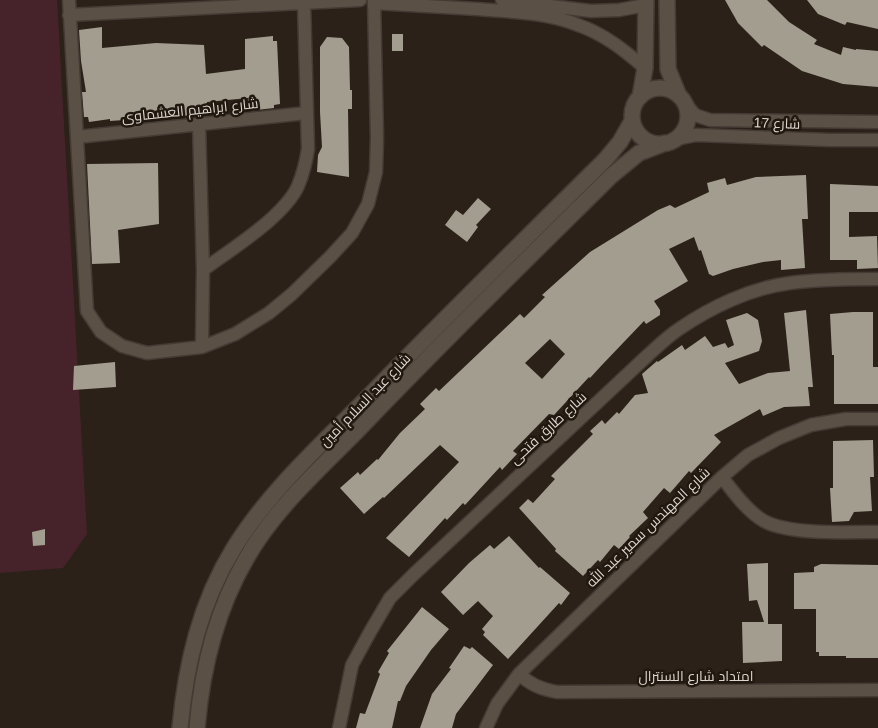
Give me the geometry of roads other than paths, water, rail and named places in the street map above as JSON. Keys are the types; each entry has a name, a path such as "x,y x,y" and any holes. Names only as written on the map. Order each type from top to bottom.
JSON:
{"street":[{"path":"69,0 87,311 102,332 122,346 147,353 202,347 235,334 269,314 330,257 352,233 368,204 376,172 378,138 374,2 591,11 618,10 646,2 645,68 640,97"},
{"path":"69,15 139,6 360,0"},
{"path":"502,0 578,25 603,36 645,68"},
{"path":"667,0 668,69 682,100 688,119 682,133 670,141 656,144 640,136 632,121 632,112 640,97 647,91 655,88 664,88 672,91 682,100"},
{"path":"203,270 271,219 286,205 305,169 308,149 304,3"},
{"name":"شارع 17","path":"682,100 691,112 699,118 710,120 878,122"},
{"name":"شارع ابراهيم العشماوى","path":"77,136 307,113"},
{"name":"شارع عبد السلام أمين","path":"197,728 205,664 215,628 229,592 246,558 267,526 436,338 605,160 620,142 632,121"},
{"path":"199,124 203,270 202,347"},
{"name":"شارع 17","path":"670,141 696,135 878,140"},
{"name":"شارع عبد السلام أمين","path":"180,728 189,661 200,622 215,585 234,549 256,516 282,485 436,338 624,164 638,153 670,141"},
{"name":"شارع طارق فتحى","path":"339,728 352,665 390,598 647,356 678,330 712,308 757,291 788,283 829,279 878,279"},
{"name":"شارع المهندس سمير عبد الله","path":"486,728 497,704 519,674 748,455 779,438 812,425 846,419 878,419"},
{"path":"722,478 742,502 764,521 794,530 878,532"},
{"name":"امتداد شارع السنترال","path":"519,674 543,690 557,692 878,690"}]}
